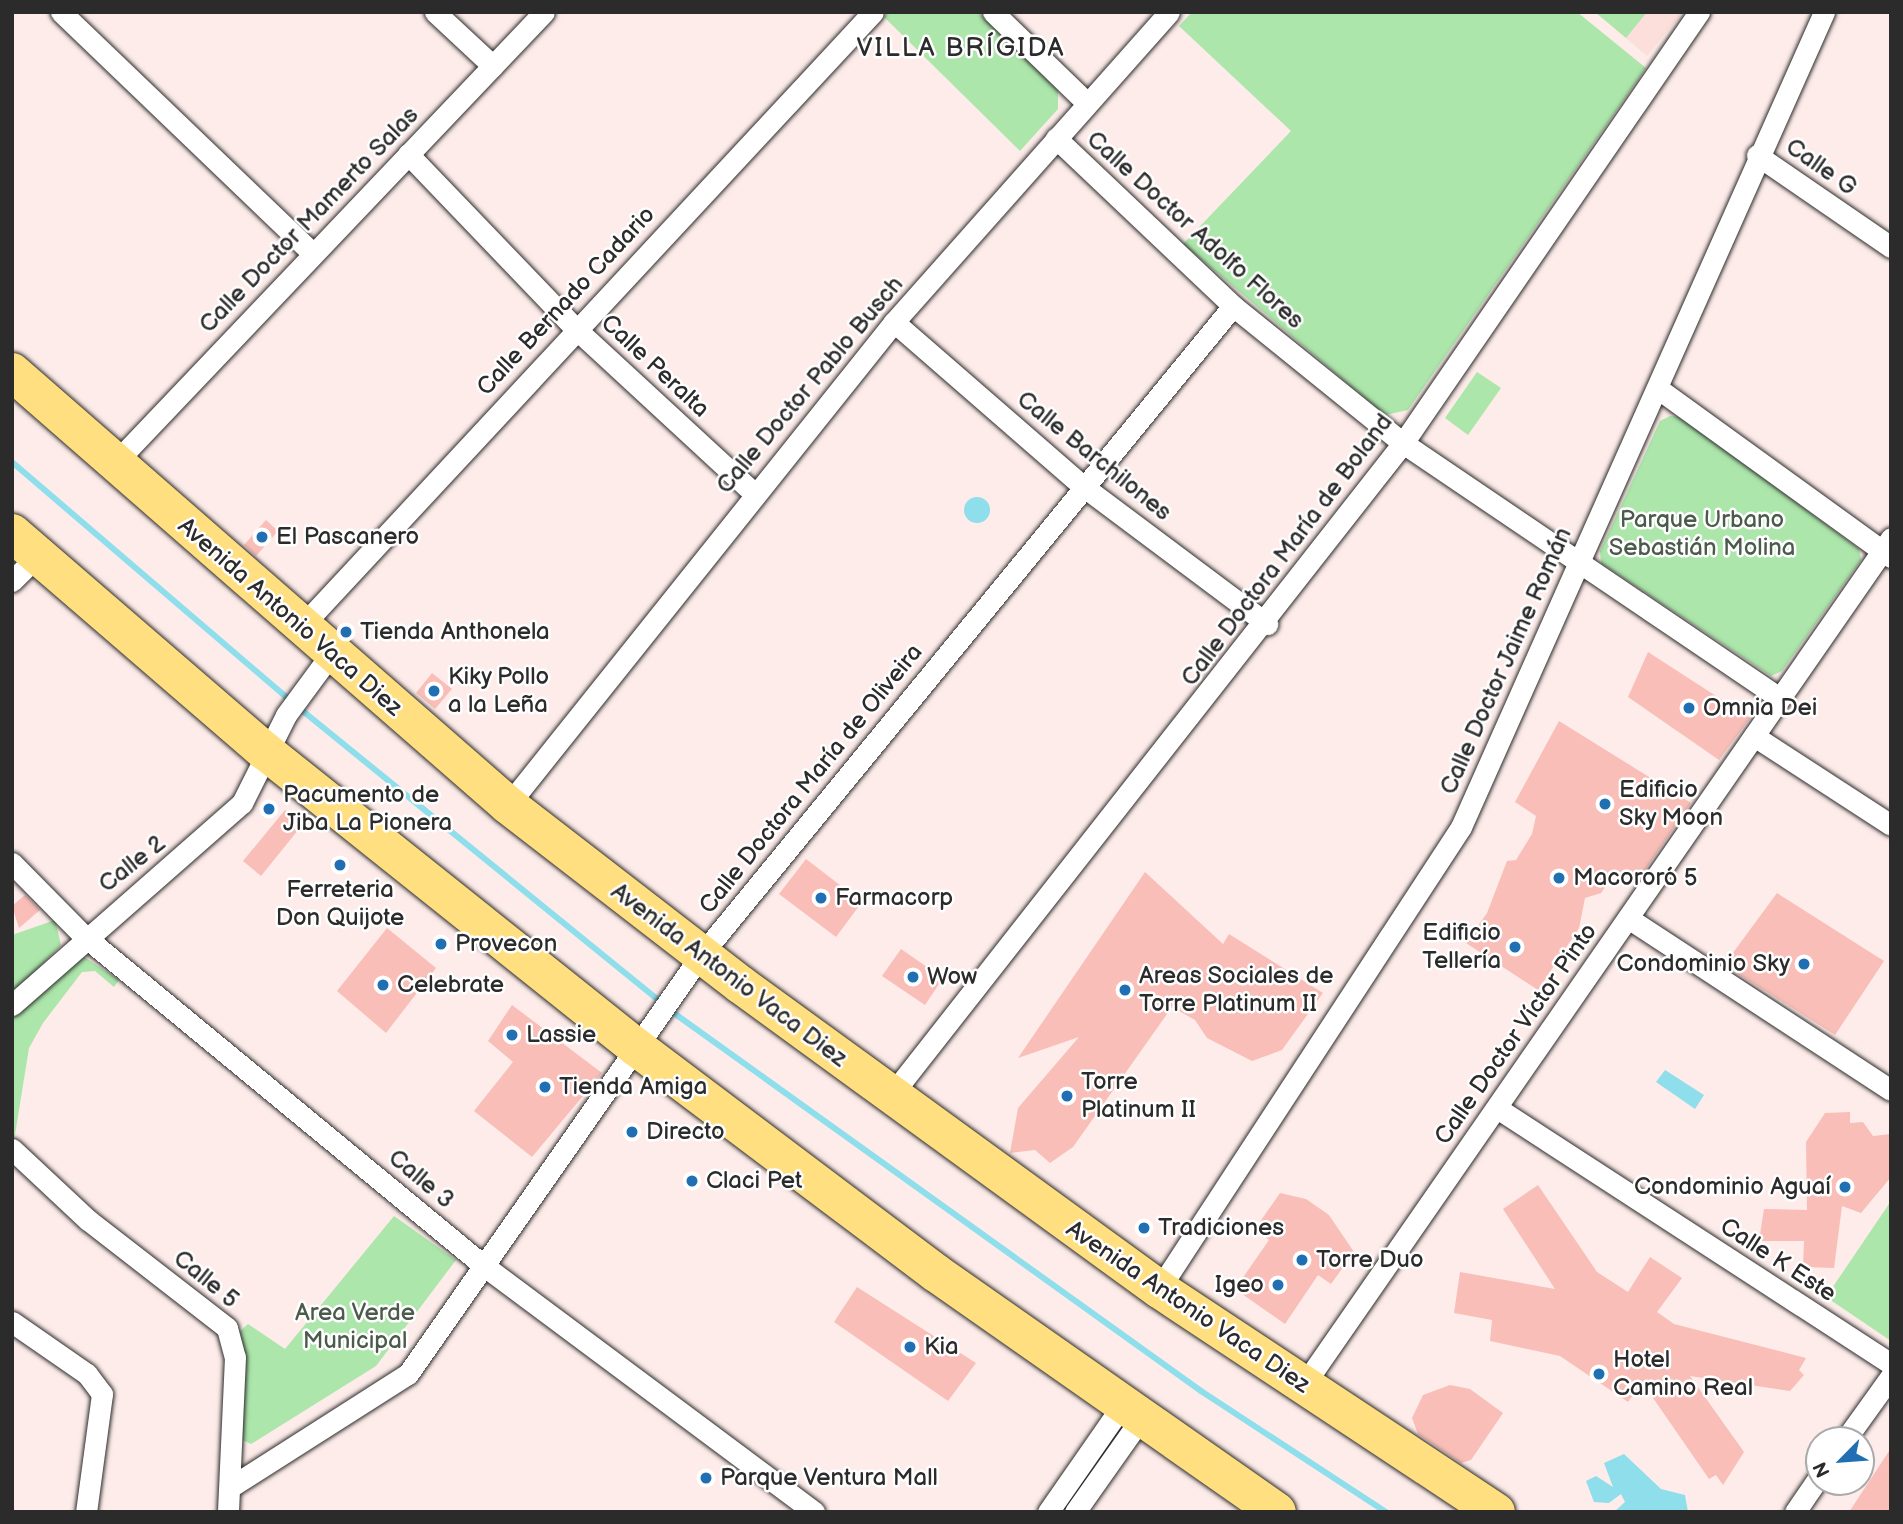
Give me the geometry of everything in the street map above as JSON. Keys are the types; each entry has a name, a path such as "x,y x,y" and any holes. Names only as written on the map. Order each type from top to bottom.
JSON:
{"highway":[{"name":"Avenida Antonio Vaca Diez","path":"12,372 113,465 693,966 889,1098 1159,1289 1496,1512"},
{"path":"21,557 265,751 641,1041 1133,1411 1277,1512"}],"street":[{"path":"61,12 313,254"},
{"path":"435,12 493,66"},
{"name":"Calle Doctor Mamerto Salas","path":"113,465 544,12"},
{"name":"Calle Bernado Cadario","path":"300,628 576,328 873,12"},
{"name":"Calle Doctor Adolfo Flores","path":"993,12 1085,101"},
{"name":"Calle Doctor Pablo Busch","path":"508,805 754,493 894,323 1056,138 1085,101 1169,12"},
{"name":"Calle Doctora María de Boland","path":"889,1098 1267,624 1403,443 1699,12"},
{"name":"Calle Doctor Jaime Román","path":"1159,1289 1461,827 1578,563 1660,390 1757,155 1824,12"},
{"name":"Calle Doctor Adolfo Flores","path":"1056,138 1233,306 1403,443 1780,698"},
{"name":"Calle Peralta","path":"408,154 576,328 754,493"},
{"name":"Calle G","path":"1757,155 1891,247"},
{"name":"Calle Doctora María de Oliveira","path":"232,1486 393,1389 693,966 1233,306"},
{"name":"Calle Barchilones","path":"894,323 1084,487 1267,624"},
{"path":"1660,390 1888,549"},
{"name":"Calle Doctor Víctor Pinto","path":"1303,1386 1780,698 1888,549"},
{"name":"Calle 2","path":"12,1005 84,936 242,803 265,751 286,715 300,692 331,654"},
{"path":"1754,736 1891,825"},
{"name":"Calle 3","path":"12,863 84,936 483,1265 814,1512"},
{"path":"1628,918 1891,1090"},
{"name":"Calle K Este","path":"1496,1108 1891,1364"},
{"name":"Calle 5","path":"12,1149 88,1220 227,1328 235,1357 232,1486 228,1512"},
{"path":"12,1322 87,1374 102,1394 86,1512"},
{"path":"1855,1426 1891,1376"},
{"path":"1048,1512 1133,1411"},
{"path":"1074,1512 1133,1411"},
{"path":"1795,1512 1806,1496"}],"shaded area":[{"path":"1595,12 1683,12 1647,56"}],"green space":[{"path":"888,12 978,12 1058,90 1058,109 1020,151 884,17"},
{"path":"1192,12 1577,12 1646,68 1408,410 1385,415 1183,244 1291,131 1179,26"},
{"path":"1595,12 1647,12 1626,38"},
{"path":"1477,372 1501,388 1468,435 1445,418"},
{"name":"Parque Urbano Sebastián Molina","path":"1670,416 1681,417 1859,549 1861,560 1782,671 1771,676 1601,563 1600,551 1660,421"},
{"path":"55,920 61,945 12,995 12,935"},
{"path":"80,954 119,980 114,987 95,971 82,972 43,1023 29,1048 14,1141 12,1017"},
{"path":"1891,1201 1891,1341 1826,1297"},
{"name":"Area Verde Municipal","path":"394,1216 456,1260 376,1366 251,1444 234,1436 238,1333 248,1324 285,1349"}],"water":[{"path":"977,497 986,501 990,510 986,519 977,523 968,519 964,510 968,501"},
{"path":"1665,1070 1704,1095 1695,1109 1656,1082"},
{"path":"1624,1454 1661,1489 1685,1495 1688,1512 1614,1512 1625,1502 1621,1494 1609,1503 1594,1502 1586,1481 1596,1476 1613,1487 1604,1463"}],"building":[{"name":"El Pascanero","path":"266,520 278,531 256,556 244,545"},
{"name":"Omnia Dei","path":"1648,652 1750,718 1719,760 1628,697"},
{"name":"Kiky Pollo a la Leña","path":"432,673 452,689 435,709 416,693"},
{"path":"1559,721 1691,803 1636,883 1617,870 1601,893 1585,898 1579,928 1538,990 1466,943 1487,913 1507,861 1516,860 1532,834 1536,816 1515,802"},
{"path":"285,810 303,824 261,876 243,861"},
{"name":"Farmacorp","path":"806,859 862,902 836,937 779,894"},
{"path":"1145,872 1223,944 1229,934 1323,993 1282,1050 1252,1061 1207,1038 1195,1020 1172,1007 1073,1147 1050,1163 1035,1150 1010,1153 1018,1108 1079,1037 1018,1058"},
{"name":"Condominio Sky","path":"1777,893 1884,961 1835,1035 1724,965"},
{"path":"25,895 40,910 19,928 12,906"},
{"name":"Celebrate","path":"387,928 436,968 386,1033 337,991"},
{"name":"Wow","path":"901,949 943,978 925,1005 882,976"},
{"name":"Tienda Amiga","path":"512,1005 602,1073 532,1157 474,1111 513,1062 488,1041"},
{"name":"Condominio Aguaí","path":"1850,1112 1850,1123 1863,1122 1873,1136 1891,1134 1891,1177 1861,1213 1842,1206 1834,1268 1803,1267 1804,1241 1759,1241 1764,1209 1807,1210 1806,1142 1825,1113"},
{"name":"Hotel Camino Real","path":"1538,1185 1597,1272 1628,1292 1650,1257 1682,1278 1657,1312 1674,1324 1806,1358 1799,1370 1804,1375 1790,1391 1690,1376 1744,1452 1723,1485 1716,1475 1709,1479 1642,1382 1628,1402 1560,1356 1490,1341 1492,1320 1454,1313 1460,1272 1555,1289 1503,1209"},
{"name":"Torre Duo","path":"1280,1193 1306,1199 1329,1215 1354,1252 1331,1284 1318,1275 1285,1324 1235,1289 1269,1240 1255,1229"},
{"name":"Kia","path":"857,1287 976,1363 948,1401 834,1322"},
{"path":"1450,1385 1470,1389 1503,1413 1471,1460 1461,1463 1418,1434 1412,1418 1423,1395"},
{"path":"1891,1448 1891,1512 1849,1512 1860,1496 1875,1496 1875,1472"}],"waterway":[{"path":"12,462 304,712 678,1016 1201,1391 1386,1512"}],"place":[{"name":"El Pascanero","path":"262,537"},
{"name":"Tienda Anthonela","path":"346,632"},
{"name":"Kiky Pollo a la Leña","path":"434,691"},
{"name":"Omnia Dei","path":"1689,708"},
{"name":"Edificio Sky Moon","path":"1605,804"},
{"name":"Pacumento de Jiba La Pionera","path":"269,809"},
{"name":"Ferreteria Don Quijote","path":"340,865"},
{"name":"Macororó 5","path":"1559,878"},
{"name":"Farmacorp","path":"821,898"},
{"name":"Provecon","path":"441,944"},
{"name":"Edificio Tellería","path":"1515,947"},
{"name":"Condominio Sky","path":"1804,964"},
{"name":"Wow","path":"913,977"},
{"name":"Celebrate","path":"383,985"},
{"name":"Areas Sociales de Torre Platinum II","path":"1125,990"},
{"name":"Lassie","path":"512,1035"},
{"name":"Tienda Amiga","path":"545,1087"},
{"name":"Torre Platinum II","path":"1067,1096"},
{"name":"Directo","path":"632,1132"},
{"name":"Claci Pet","path":"692,1181"},
{"name":"Condominio Aguaí","path":"1845,1187"},
{"name":"Tradiciones","path":"1144,1228"},
{"name":"Torre Duo","path":"1302,1260"},
{"name":"Igeo","path":"1278,1285"},
{"name":"Kia","path":"910,1347"},
{"name":"Hotel Camino Real","path":"1599,1374"},
{"name":"Parque Ventura Mall","path":"706,1478"}],"district":[{"name":"VILLA BRÍGIDA","path":"961,49"}]}
